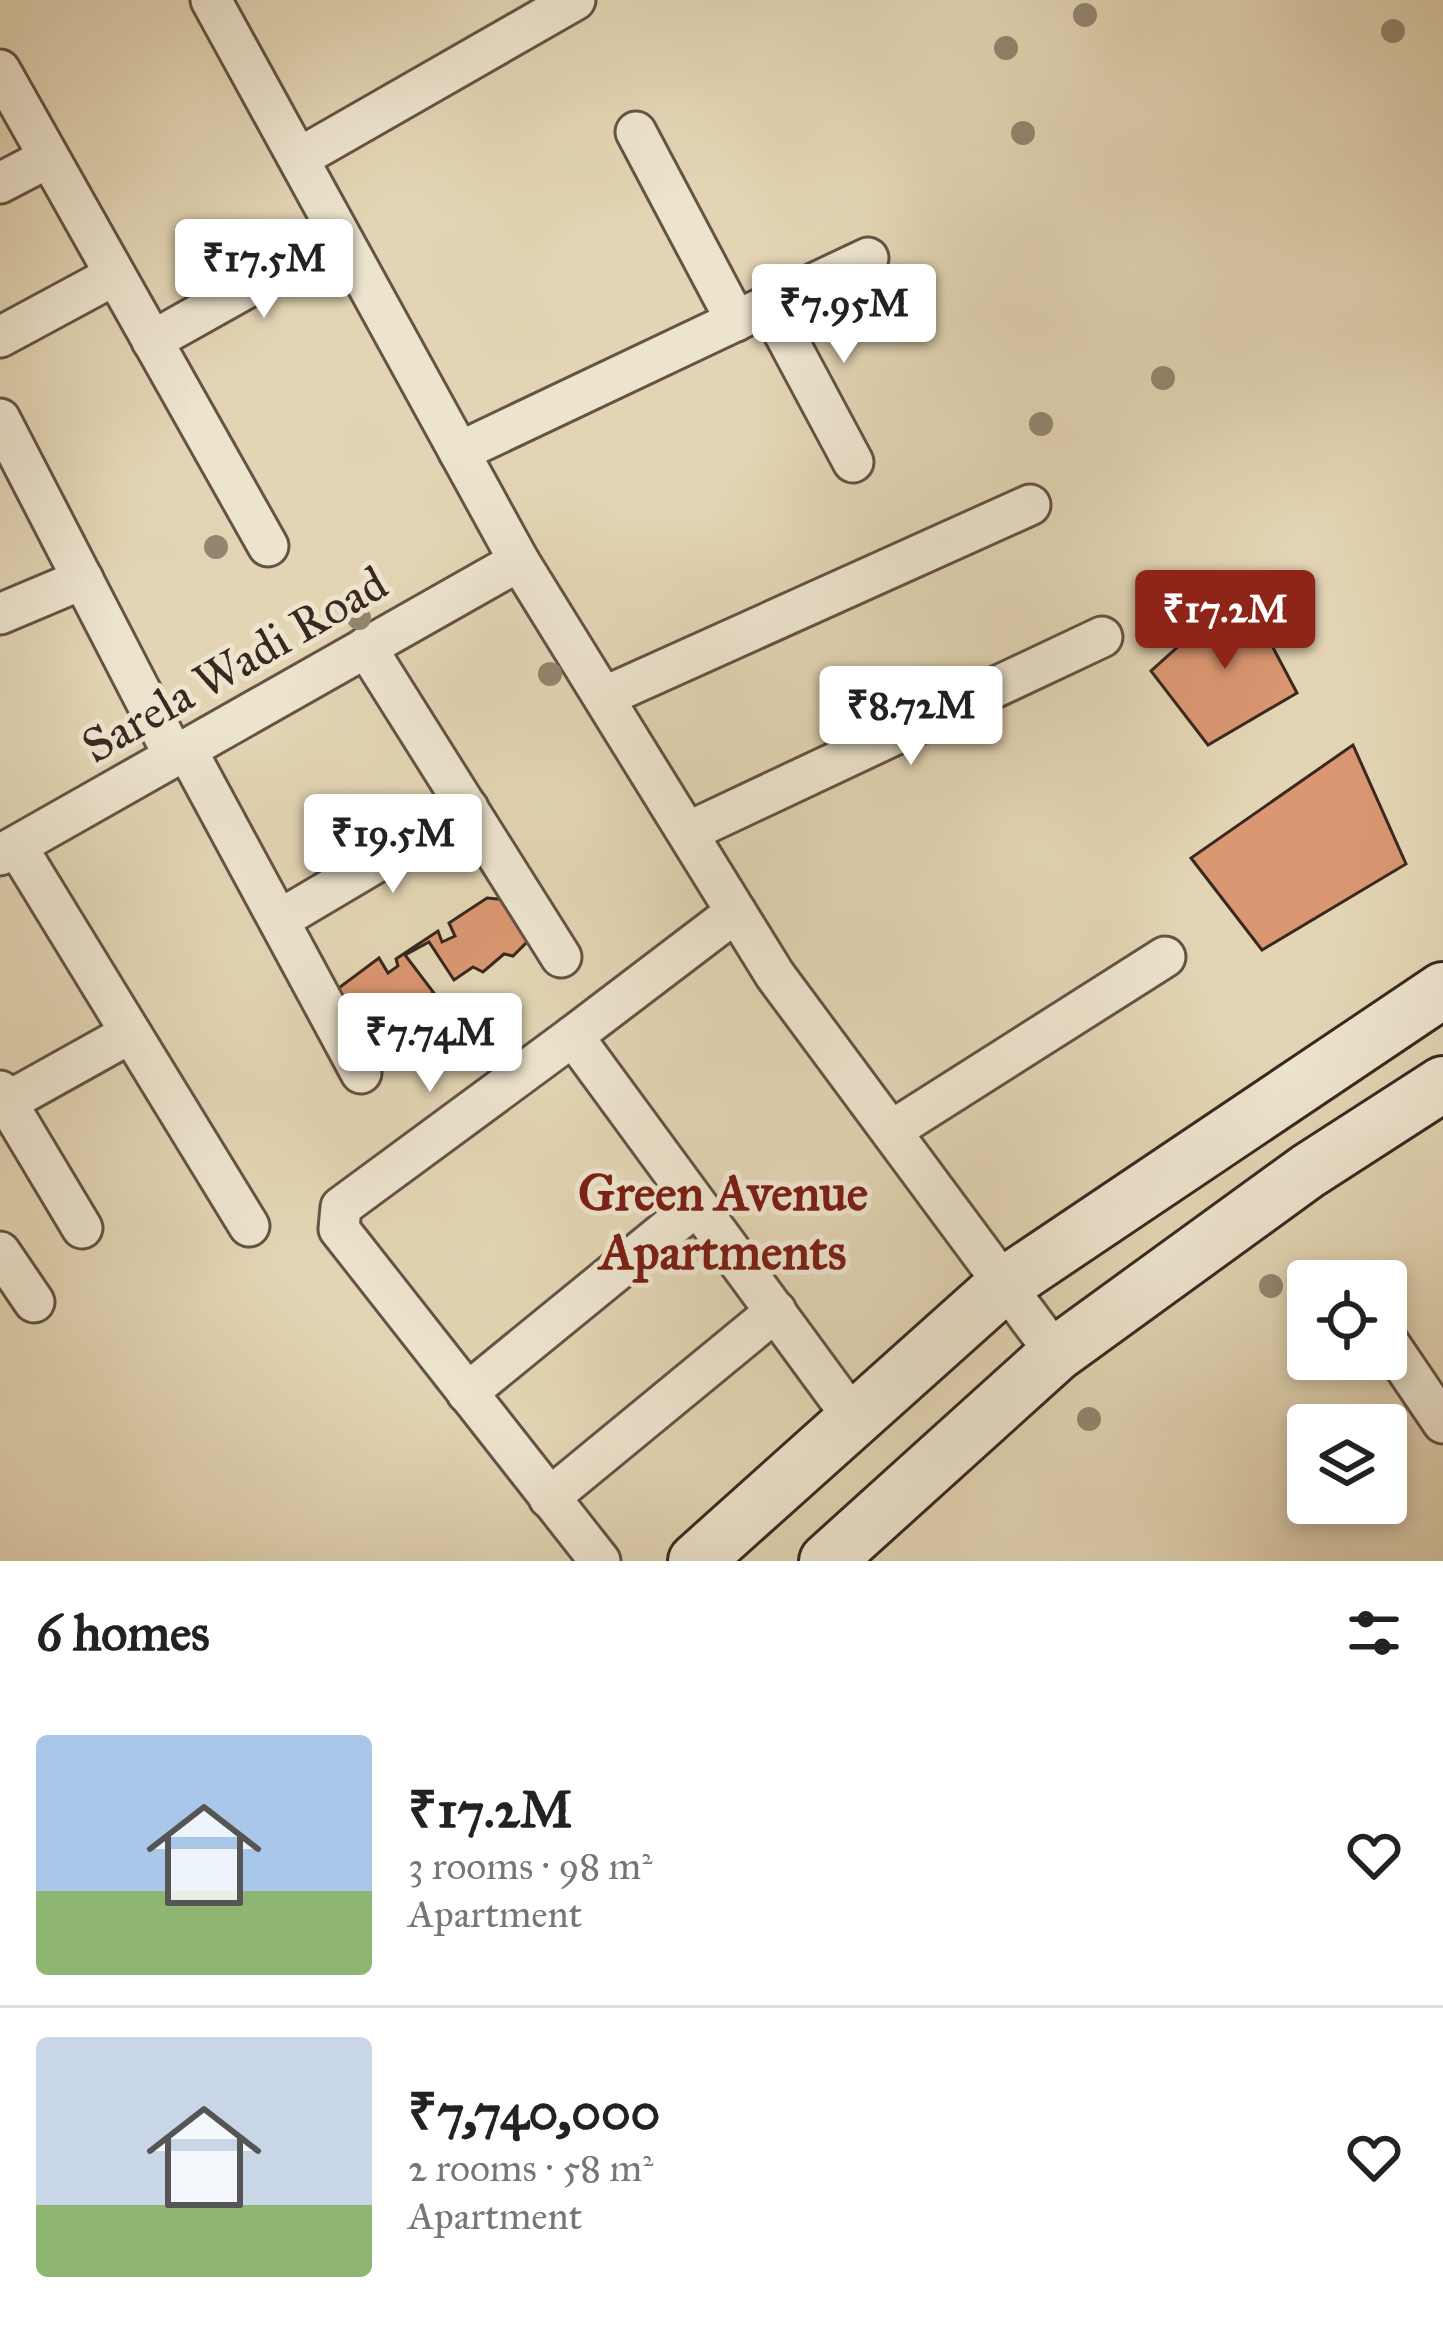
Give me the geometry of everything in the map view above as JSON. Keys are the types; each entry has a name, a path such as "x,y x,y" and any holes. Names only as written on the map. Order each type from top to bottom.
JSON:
{"street":[{"path":"211,0 519,561 775,975 1056,1354"},
{"path":"299,158 575,0"},
{"path":"0,70 268,546"},
{"path":"636,132 853,462"},
{"path":"0,183 48,158"},
{"path":"152,341 339,236"},
{"path":"459,452 868,258"},
{"path":"0,338 115,275"},
{"path":"0,418 82,579 362,1072"},
{"path":"606,696 1030,505"},
{"name":"Sarela Wadi Road","path":"9,851 519,561"},
{"path":"0,614 82,579"},
{"path":"688,832 1102,637"},
{"path":"366,647 561,957"},
{"path":"279,920 468,808"},
{"path":"9,851 249,1226"},
{"path":"600,1561 339,1229 341,1207 736,912"},
{"path":"890,1131 1165,957"},
{"path":"696,1561 1004,1285 1443,990"},
{"path":"82,1228 3,1096 129,1034"},
{"path":"574,1036 854,1419"},
{"path":"827,1561 1056,1354 1308,1171 1443,1084"},
{"path":"467,1393 696,1206"},
{"path":"0,1252 34,1302"},
{"path":"549,1498 776,1311"},
{"path":"1407,1370 1443,1423"}],"building":[{"path":"1242,589 1297,693 1208,745 1151,671"},
{"path":"1353,745 1406,864 1262,950 1191,858"},
{"path":"487,898 507,900 532,937 513,956 504,954 483,972 473,967 454,980 429,942 405,955 434,993 415,1001 410,1013 391,1021 377,1037 360,1042 338,996 340,987 379,958 388,973 398,966 396,959 438,931 442,942 455,936 449,923"}],"district":[{"name":"Green Avenue Apartments","path":"723,1221"}]}
